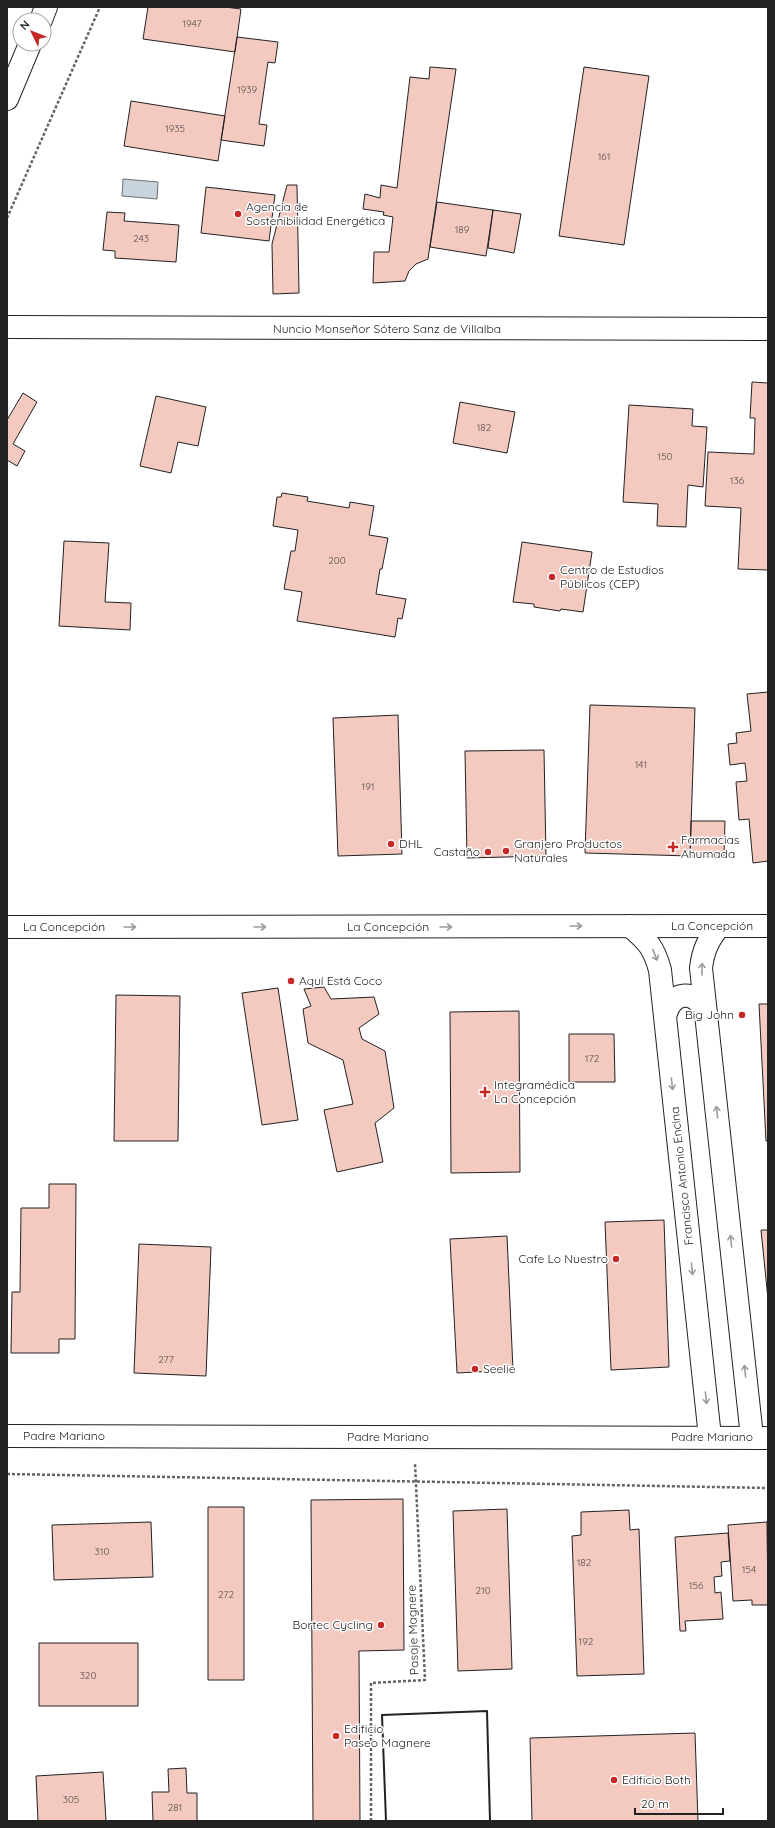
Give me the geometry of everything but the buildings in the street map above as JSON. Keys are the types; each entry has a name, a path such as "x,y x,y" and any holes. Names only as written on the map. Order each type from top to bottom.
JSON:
{"street":[{"path":"7,99 27,52"},
{"name":"Nuncio Monseñor Sótero Sanz de Villalba","path":"7,327 768,329"},
{"name":"Francisco Antonio Encina","path":"630,926 647,940 655,954 660,970 710,1437"},
{"path":"719,926 710,937 703,951 701,968 760,1437"},
{"name":"La Concepción","path":"7,927 768,926"},
{"path":"665,1017 667,1007 674,999 683,996 693,997 701,1003 706,1012"},
{"name":"Padre Mariano","path":"7,1436 760,1437"}],"path":[{"path":"7,218 100,7"},
{"name":"Pasaje Magnere","path":"371,1821 371,1683 425,1680 414,1437"},
{"path":"7,1474 768,1488"}],"shaded area":[{"path":"123,179 158,182 157,199 122,196"}],"wall":[{"path":"386,1821 382,1715 487,1711 490,1821"}],"place":[{"name":"Agencia de Sostenibilidad Energética","path":"238,214"},
{"name":"Centro de Estudios Públicos (CEP)","path":"552,577"},
{"name":"DHL","path":"391,844"},
{"name":"Farmacias Ahumada","path":"673,847"},
{"name":"Granjero Productos Naturales","path":"506,851"},
{"name":"Castaño","path":"488,852"},
{"name":"Aquí Está Coco","path":"291,981"},
{"name":"Big John","path":"742,1015"},
{"name":"Integramédica La Concepción","path":"485,1092"},
{"name":"Cafe Lo Nuestro","path":"616,1259"},
{"name":"Seelie","path":"475,1369"},
{"name":"Bortec Cycling","path":"381,1625"},
{"name":"Edificio Paseo Magnere","path":"336,1736"},
{"name":"Edificio Both","path":"614,1780"}]}
